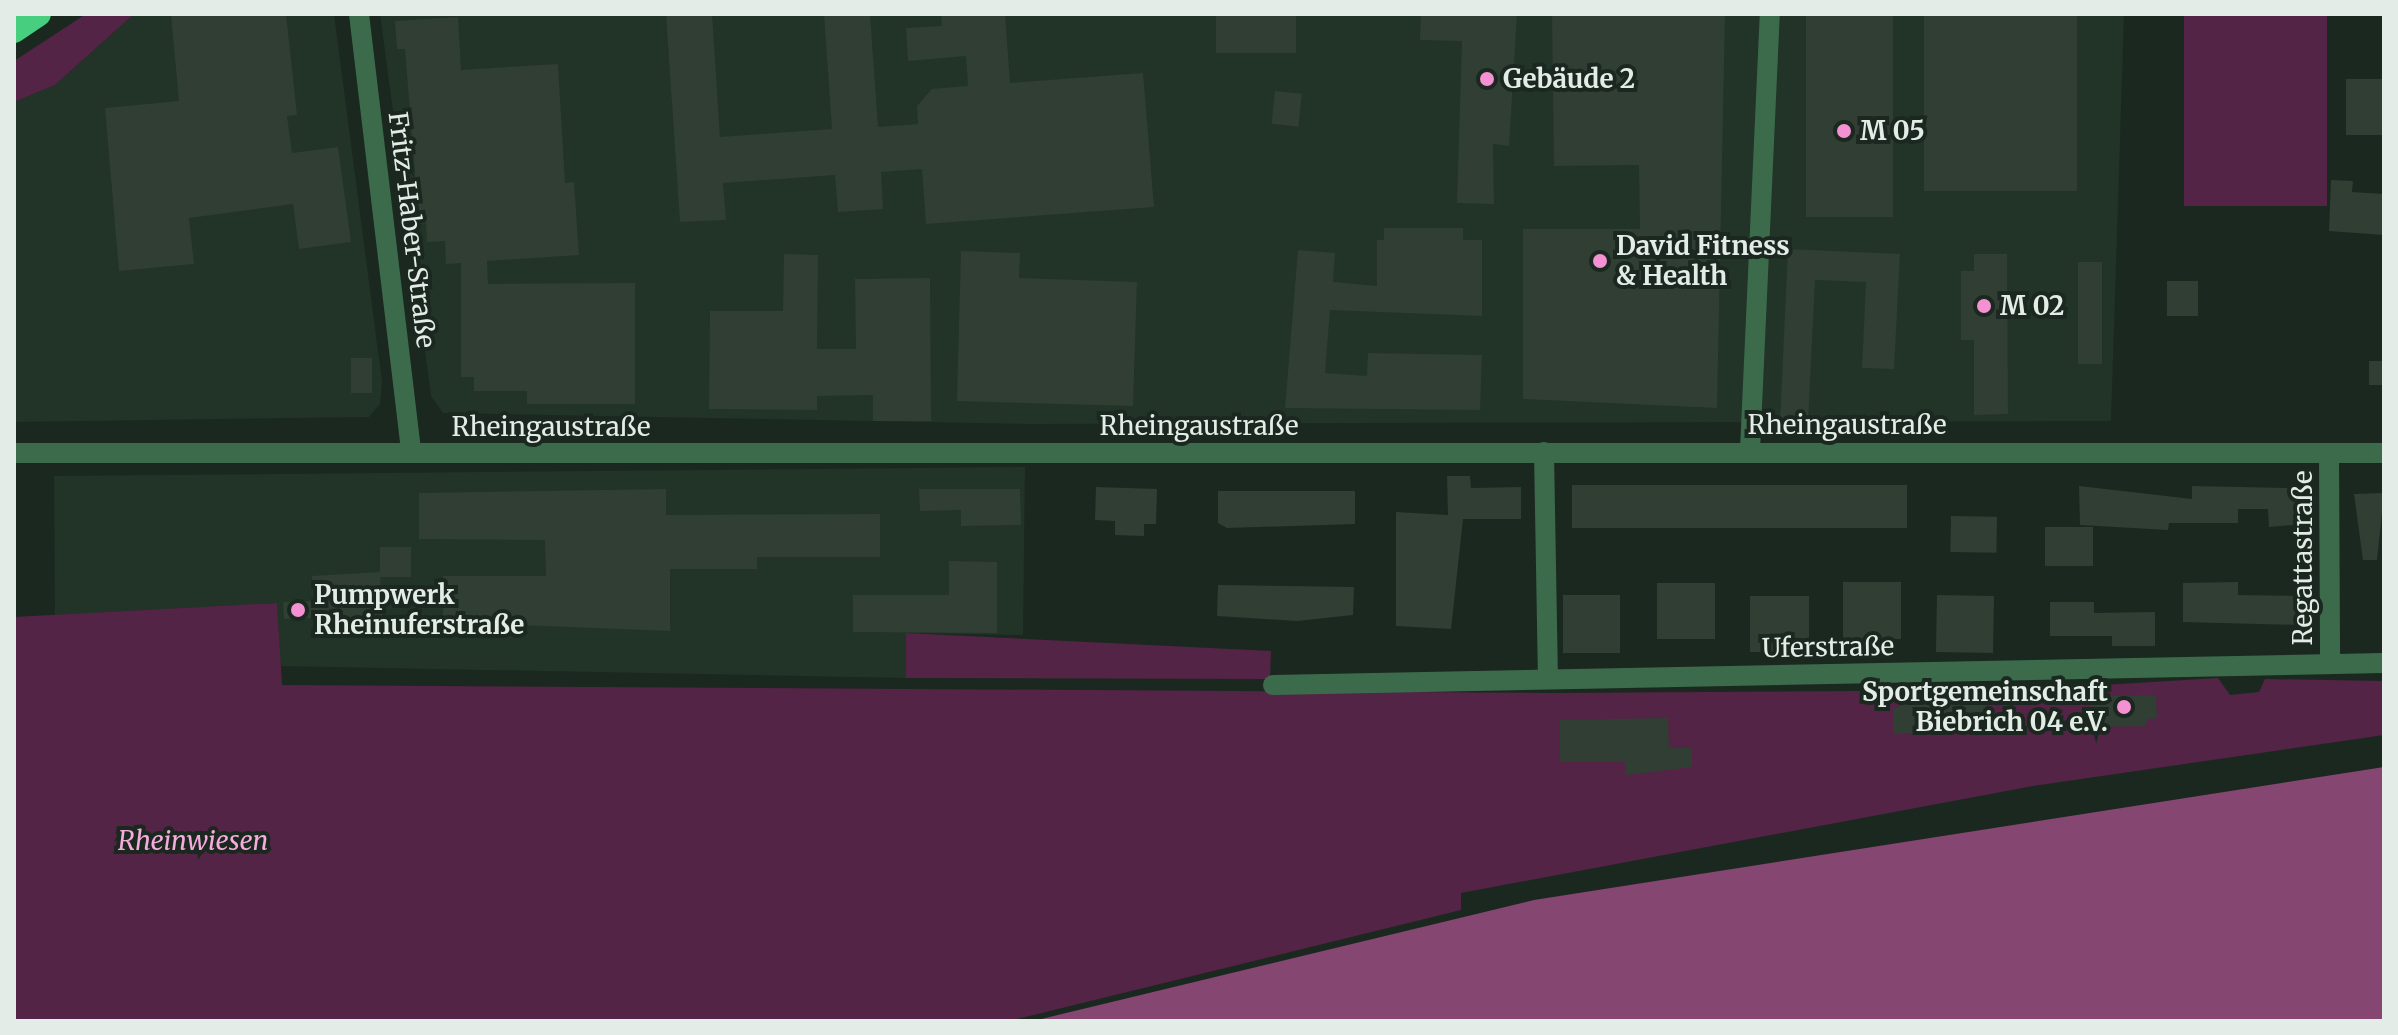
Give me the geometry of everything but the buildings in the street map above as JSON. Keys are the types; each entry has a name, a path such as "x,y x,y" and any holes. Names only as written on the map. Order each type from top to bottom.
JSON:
{"highway":[{"path":"14,31 39,14"}],"street":[{"name":"Fritz-Haber-Straße","path":"359,14 411,453"},
{"path":"1750,450 1770,14"},
{"name":"Rheingaustraße","path":"14,453 1750,450 2384,453"},
{"path":"1544,452 1548,676"},
{"name":"Regattastraße","path":"2329,453 2330,662"},
{"name":"Uferstraße","path":"1273,685 1548,676 2384,663"}],"shaded area":[{"path":"134,14 334,14 382,382 380,404 369,417 14,422 14,102 55,85"},
{"path":"380,14 2124,14 2111,421 1029,424 443,413 431,396"},
{"path":"1025,467 1023,635 906,633 906,678 280,666 277,603 55,615 54,476"},
{"path":"2384,767 2384,1021 1033,1021 1534,900"}],"green space":[{"path":"86,14 134,14 55,85 14,102 14,61"},
{"path":"2184,14 2327,14 2327,206 2184,206"},
{"name":"Rheinwiesen","path":"277,603 282,685 1555,693 2019,690 2218,678 2230,695 2259,692 2265,679 2384,681 2384,735 2033,786 1461,893 1461,910 1009,1021 14,1021 14,617"},
{"path":"906,633 1271,651 1270,679 906,678"}],"place":[{"name":"Gebäude 2","path":"1487,79"},
{"name":"M 05","path":"1844,131"},
{"name":"David Fitness & Health","path":"1600,261"},
{"name":"M 02","path":"1984,306"},
{"name":"Pumpwerk Rheinuferstraße","path":"298,610"},
{"name":"Sportgemeinschaft Biebrich 04 e.V.","path":"2124,707"}]}
